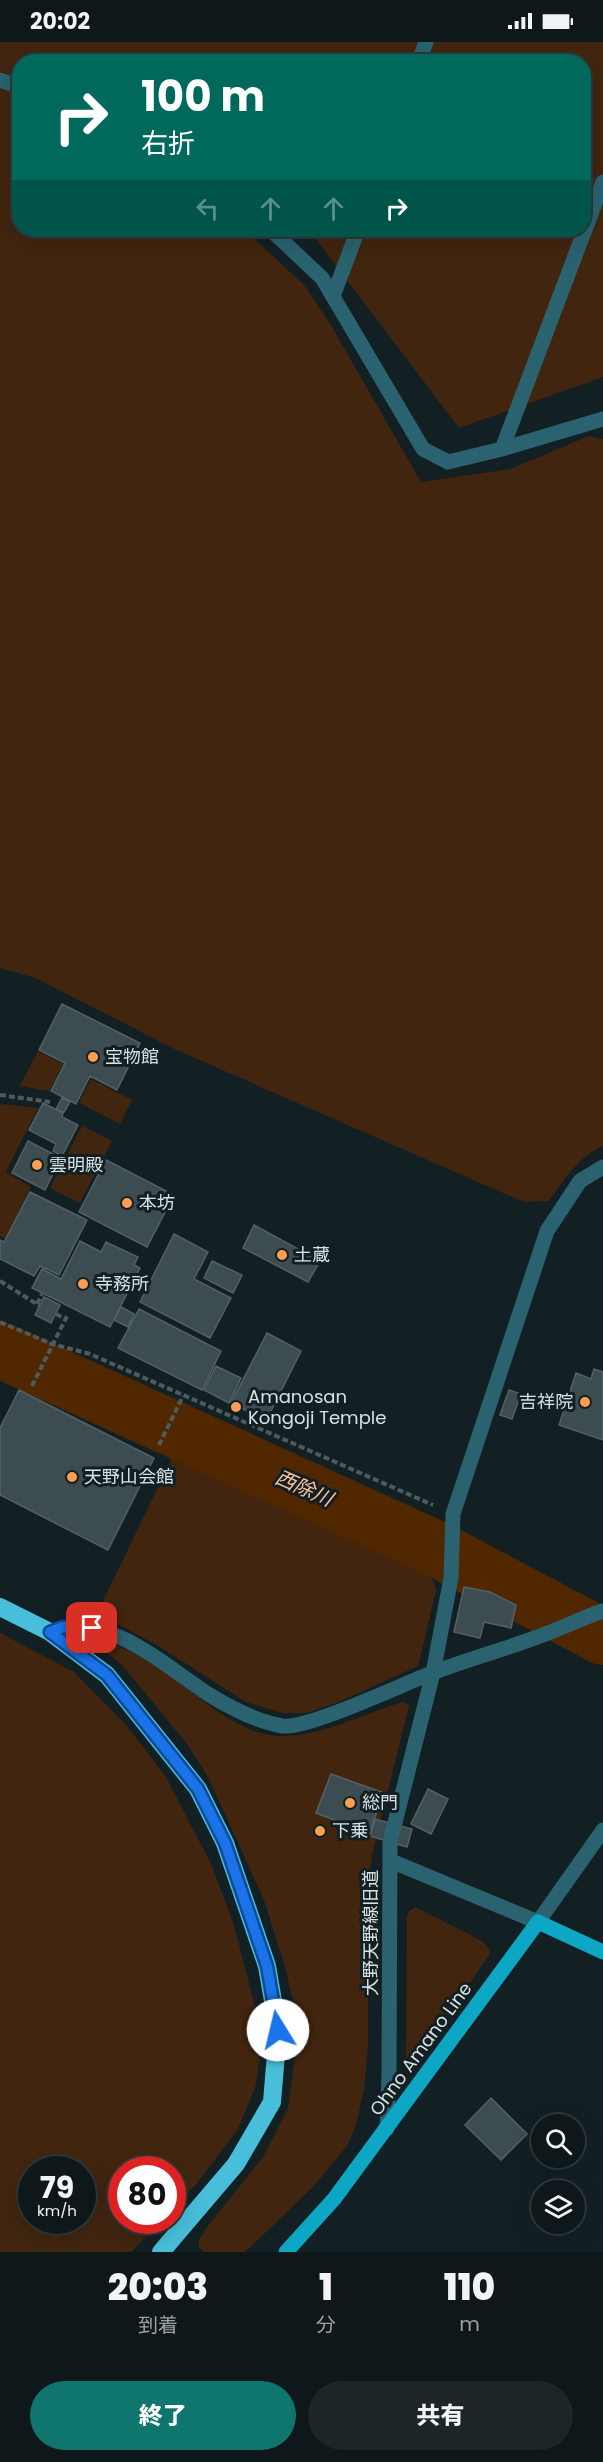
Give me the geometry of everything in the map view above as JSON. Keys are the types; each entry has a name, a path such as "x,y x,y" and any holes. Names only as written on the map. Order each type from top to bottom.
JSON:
{"highway":[{"path":"0,1607 50,1632 107,1675 198,1789 225,1843 267,1966 278,2030 272,2102 236,2164 160,2252"}],"main road":[{"path":"538,1922 603,1952"},
{"name":"Ohno Amano Line","path":"286,2252 334,2199 538,1922"}],"street":[{"path":"591,214 603,182"},
{"path":"278,237 322,278 423,449 448,462 502,449 603,419"},
{"path":"333,296 354,237"},
{"path":"502,449 582,237"},
{"path":"391,1862 390,1842 433,1673 451,1578 450,1531 453,1514 547,1231 580,1182 603,1167"},
{"path":"50,1632 63,1627 92,1628 132,1642 210,1695 259,1719 285,1726 316,1720 433,1673 548,1633 599,1612"},
{"path":"538,1922 603,1830"},
{"name":"大野天野線旧道","path":"387,2129 391,1862 538,1922"}],"path":[{"path":"0,1095 50,1102"},
{"path":"0,1281 38,1305 42,1294"},
{"path":"56,1314 66,1319"},
{"path":"32,1386 69,1314"},
{"path":"0,1322 52,1344 90,1354 453,1514"},
{"path":"159,1445 183,1396"}],"shaded area":[{"path":"0,42 603,42 603,377 459,428 314,237 591,237 591,54 12,54 12,237 253,237 304,285 332,327 421,482 510,469 589,436 603,439 603,1146 579,1162 549,1201 524,1202 172,1048 36,978 0,968"},
{"path":"38,1051 63,1064 49,1091 20,1086"},
{"path":"91,1079 132,1100 120,1124 79,1103"},
{"path":"0,1104 38,1108 6,1172 31,1187 5,1239 0,1236"},
{"path":"82,1126 112,1141 80,1203 50,1188"},
{"path":"176,1450 196,1456 414,1547 436,1591 418,1666 339,1702 307,1713 282,1713 246,1702 158,1646 112,1621 100,1607"},
{"path":"0,1633 74,1672 127,1726 166,1777 212,1866 234,1925 260,2026 261,2051 255,2088 238,2129 186,2195 186,2156 108,2156 108,2234 148,2234 131,2252 0,2252"},
{"path":"98,1641 123,1648 147,1660 215,1709 260,1733 284,1736 315,1732 403,1702 409,1705 372,1856 368,1890 368,2043 364,2089 356,2125 347,2146 313,2187 245,2252 204,2252 199,2247 199,2240 263,2157 288,2108 297,2043 297,2019 285,1967 264,1900 208,1777 187,1744 123,1666 97,1645"},
{"path":"415,1907 482,1941 488,1947 490,1954 417,2060 413,2062 406,2059 407,1917 409,1911"}],"building":[{"name":"宝物館","path":"62,1004 140,1043 117,1090 90,1076 76,1104 51,1091 65,1063 39,1050"},
{"path":"62,1098 70,1102 64,1112 56,1109"},
{"path":"43,1103 63,1113 62,1117 78,1125 62,1156 53,1151 56,1144 29,1130"},
{"name":"雲明殿","path":"28,1141 61,1158 45,1190 12,1173"},
{"name":"本坊","path":"106,1160 174,1195 147,1247 79,1212"},
{"path":"30,1192 87,1220 59,1275 40,1266 34,1276 0,1259 0,1240 4,1242"},
{"name":"土蔵","path":"254,1225 320,1261 308,1282 243,1248"},
{"path":"174,1234 208,1252 194,1279 231,1298 210,1338 140,1302"},
{"name":"寺務所","path":"80,1241 101,1252 106,1242 138,1257 134,1265 140,1268 110,1327 32,1288 42,1269 61,1279"},
{"path":"212,1261 242,1275 233,1293 204,1278"},
{"path":"44,1297 60,1305 51,1323 35,1315"},
{"path":"121,1307 134,1314 128,1327 114,1320"},
{"path":"139,1309 221,1351 202,1390 118,1348"},
{"path":"267,1333 301,1351 266,1421 231,1403"},
{"path":"216,1366 241,1378 229,1403 204,1390"},
{"name":"吉祥院","path":"594,1369 603,1372 603,1440 559,1425 576,1373 591,1379"},
{"name":"天野山会館","path":"19,1390 154,1458 108,1550 0,1495 0,1428"},
{"path":"509,1390 521,1394 512,1419 500,1415"},
{"path":"464,1587 490,1592 516,1605 511,1628 484,1622 480,1638 454,1632"},
{"name":"総門","path":"331,1774 384,1793 369,1833 316,1813"},
{"path":"428,1789 448,1799 431,1834 411,1824"},
{"path":"375,1819 412,1829 407,1847 370,1836"},
{"path":"491,2098 527,2134 501,2160 465,2125"}],"waterway":[{"name":"西除川","path":"0,1350 439,1550 603,1637"}],"place":[{"name":"宝物館","path":"93,1057"},
{"name":"雲明殿","path":"37,1165"},
{"name":"本坊","path":"127,1203"},
{"name":"土蔵","path":"282,1255"},
{"name":"寺務所","path":"83,1284"},
{"name":"吉祥院","path":"585,1402"},
{"name":"Amanosan Kongoji Temple","path":"236,1407"},
{"name":"天野山会館","path":"72,1477"},
{"name":"総門","path":"350,1803"},
{"name":"下乗","path":"320,1831"}],"route":[{"path":"92,1628 63,1627 50,1632 107,1675 198,1789 225,1843 267,1966 278,2030"}]}
